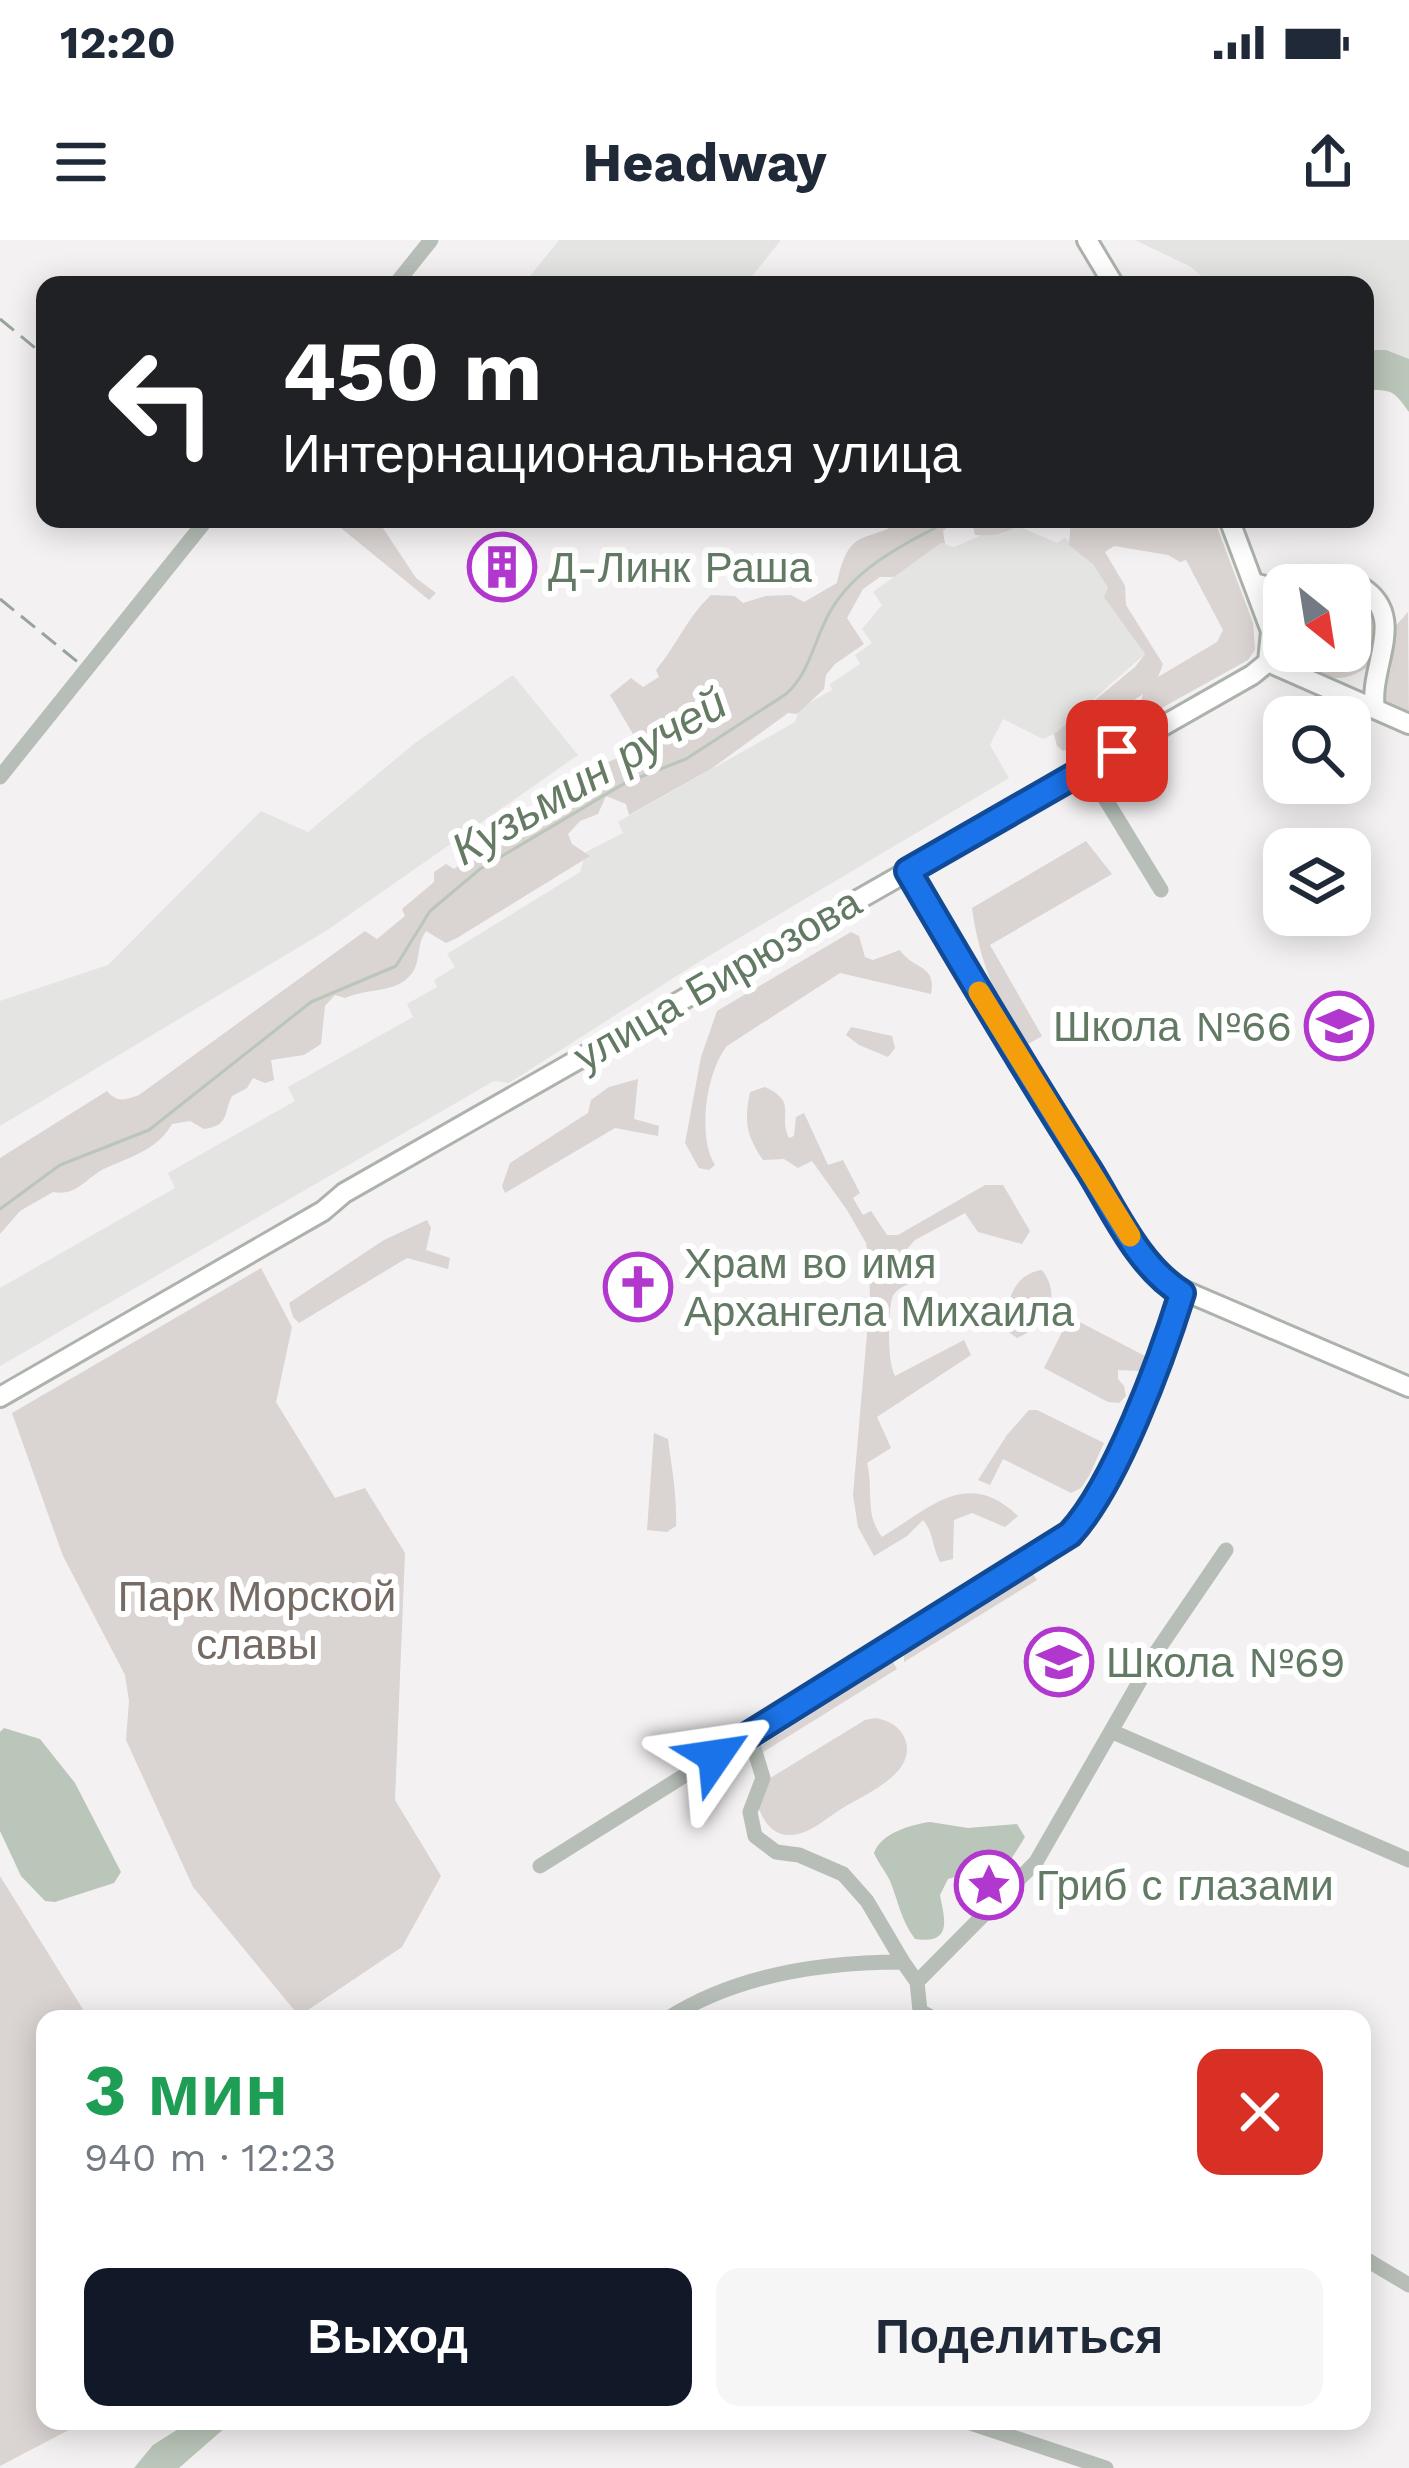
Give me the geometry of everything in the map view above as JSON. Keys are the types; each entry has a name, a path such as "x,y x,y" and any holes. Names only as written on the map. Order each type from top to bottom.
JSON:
{"main road":[{"path":"1087,240 1109,276"},
{"path":"1232,528 1263,608"},
{"path":"1254,583 1263,585"},
{"path":"1371,592 1389,623 1389,644 1372,694 1375,710"},
{"name":"улица Бирюзова","path":"0,1397 322,1211 344,1193 1263,667"},
{"path":"1290,672 1409,724"},
{"path":"908,871 1029,1076 1136,1245 1166,1283 1409,1387"},
{"name":"улица Бирюзова","path":"0,1384 316,1201 344,1193"}],"street":[{"path":"402,276 431,240"},
{"path":"0,777 200,528"},
{"path":"1087,769 1161,890"},
{"path":"540,1866 1070,1534 1089,1509 1143,1400 1182,1293"},
{"path":"916,1982 1036,1862 1157,1651 1226,1550"},
{"path":"1113,1732 1409,1860"},
{"path":"749,1735 763,1778 750,1812 755,1837 776,1852 799,1855 843,1874 867,1901 916,1982 926,2010"},
{"path":"681,2010 702,1996 780,1974 854,1962 903,1962"},
{"path":"1371,2262 1409,2285"},
{"path":"991,2430 1106,2468"}],"shaded area":[{"path":"559,240 781,240 752,276 530,276"},
{"path":"1135,240 1409,240 1409,381 1374,365 1374,276 1202,276"},
{"path":"1374,350 1409,359 1409,412 1392,393 1374,390"},
{"path":"1023,528 1057,543 1065,538 1093,564 1108,588 1105,597 1145,654 1054,734 1043,739 1003,719 990,745 1009,778 697,963 509,1083 494,1081 0,1366 0,1288 175,1188 168,1173 295,1101 288,1087 413,1017 407,1004 437,987 434,980 455,967 447,954 580,872 586,852 623,833 618,822 795,722 800,708 832,690 830,684 860,664 855,655 872,643 862,629 882,605 873,592 941,543 954,547 982,535"},
{"path":"513,675 578,755 326,931 0,1126 0,1001 108,965 261,811 308,832 415,743"},
{"path":"4,1728 40,1739 75,1783 121,1872 114,1883 55,1902 45,1901 21,1876 0,1831 0,1732"},
{"path":"930,1822 968,1828 1017,1824 1025,1837 1005,1869 976,1866 948,1879 940,1895 944,1928 927,1940 915,1939 874,1853 890,1835"},
{"path":"177,2430 222,2430 179,2468 134,2468 153,2445"}],"green space":[{"path":"341,528 383,528 416,578 436,593 429,600"},
{"path":"889,528 946,528 945,544 894,577 880,577 863,589 847,618 864,644 835,664 826,675 824,689 797,714 788,713 711,769 629,815 626,804 606,796 598,814 580,821 568,834 572,844 590,856 457,938 446,943 426,931 415,968 402,983 345,998 335,995 325,1006 321,1044 304,1055 271,1060 274,1080 265,1083 253,1078 247,1088 232,1096 218,1125 204,1129 190,1121 172,1124 143,1151 75,1189 53,1192 20,1211 0,1234 0,1158 107,1091 121,1099 139,1095 365,931 377,939 434,882 434,872 446,864 454,869 511,828 509,822 587,771 627,754 636,739 610,695 631,678 643,687 659,677 656,670 711,595 735,596 743,603 791,595 804,602 837,583 847,552 861,539"},
{"path":"973,528 1013,528 995,535 975,535"},
{"path":"1070,528 1217,528 1253,623 1255,650 1248,660 1149,715 1139,708 1143,694 1087,739 1063,751 1054,734 1145,654 1104,597 1108,588 1093,564 1069,545","holes":["1114,546 1168,555 1186,560 1223,630 1217,642 1158,677 1163,664 1126,605 1125,586 1105,552"]},
{"path":"1371,607 1380,618 1371,663"},
{"path":"1408,612 1409,730 1383,719 1381,686 1391,669 1392,630"},
{"path":"1316,672 1358,672 1343,678"},
{"path":"1086,841 1112,874 990,945 1042,1036 1023,1047 990,980 972,908"},
{"path":"851,932 859,936 865,957 873,960 900,950 931,977 931,994 840,973 727,1046 714,1071 706,1104 706,1138 715,1165 709,1170 699,1168 685,1143 701,1057 717,1011"},
{"path":"851,1027 892,1036 895,1048 888,1057 859,1045 846,1035"},
{"path":"638,1079 634,1119 659,1126 658,1136 615,1128 505,1193 502,1186 510,1163 588,1113 591,1100 609,1087"},
{"path":"765,1087 784,1104 789,1138 794,1136 796,1117 804,1113 828,1165 843,1160 860,1193 853,1198 863,1215 871,1211 887,1235 898,1235 985,1185 1003,1185 1030,1231 1022,1244 978,1232 965,1213 915,1240 906,1250 920,1268 915,1282 892,1298 889,1338 895,1376 964,1340 971,1355 877,1417 891,1448 867,1463 876,1528 882,1537 933,1505 965,1493 999,1502 1018,1516 1005,1527 972,1513 954,1520 953,1559 940,1562 923,1520 874,1556 858,1527 853,1495 870,1299 866,1243 812,1161 798,1168 784,1159 763,1160 750,1135 747,1112 750,1092"},
{"path":"427,1220 431,1228 426,1250 450,1258 448,1269 407,1258 299,1323 293,1317 289,1303 384,1240"},
{"name":"Парк Морской славы","path":"261,1268 292,1327 276,1402 335,1498 365,1488 405,1553 395,1800 441,1876 402,1947 308,2010 294,2010 193,1887 126,1740 125,1675 63,1556 12,1413"},
{"path":"1042,1270 1051,1290 1048,1310 1036,1326 1017,1338 1006,1330 1009,1300 1024,1277"},
{"path":"1072,1318 1147,1357 1140,1371 1118,1370 1126,1396 1119,1403 1108,1402 1044,1368"},
{"path":"1029,1410 1104,1443 1081,1488 1071,1493 1003,1459 990,1485 978,1480"},
{"path":"654,1433 668,1439 673,1472 676,1526 667,1532 647,1530"},
{"path":"1033,1574 1037,1580 904,1662 904,1654"},
{"path":"893,1662 897,1669 755,1757 751,1752"},
{"path":"876,1718 894,1725 905,1739 904,1763 896,1773 804,1832 785,1835 770,1827 758,1807 767,1780 865,1720"},
{"path":"0,1876 83,2010 36,2010 36,2430 69,2430 0,2466"}],"waterway":[{"name":"Кузьмин ручей","path":"0,1209 60,1165 149,1130 311,1002 396,966 430,911 480,869 625,783 686,759 786,694 801,676 840,596 891,552 935,528"}],"railway":[{"path":"0,319 36,349"},
{"path":"0,599 79,663"}],"slow traffic":[{"path":"979,992 1130,1236"}],"place":[{"name":"Д-Линк Раша","path":"502,567"},
{"name":"Школа №66","path":"1339,1026"},
{"name":"Храм во имя Архангела Михаила","path":"638,1287"},
{"name":"Школа №69","path":"1059,1662"},
{"name":"Гриб с глазами","path":"989,1885"}],"route":[{"path":"715,1756 1070,1534 1089,1509 1143,1400 1182,1293 1166,1283 1136,1245 908,871 1117,751"}]}
